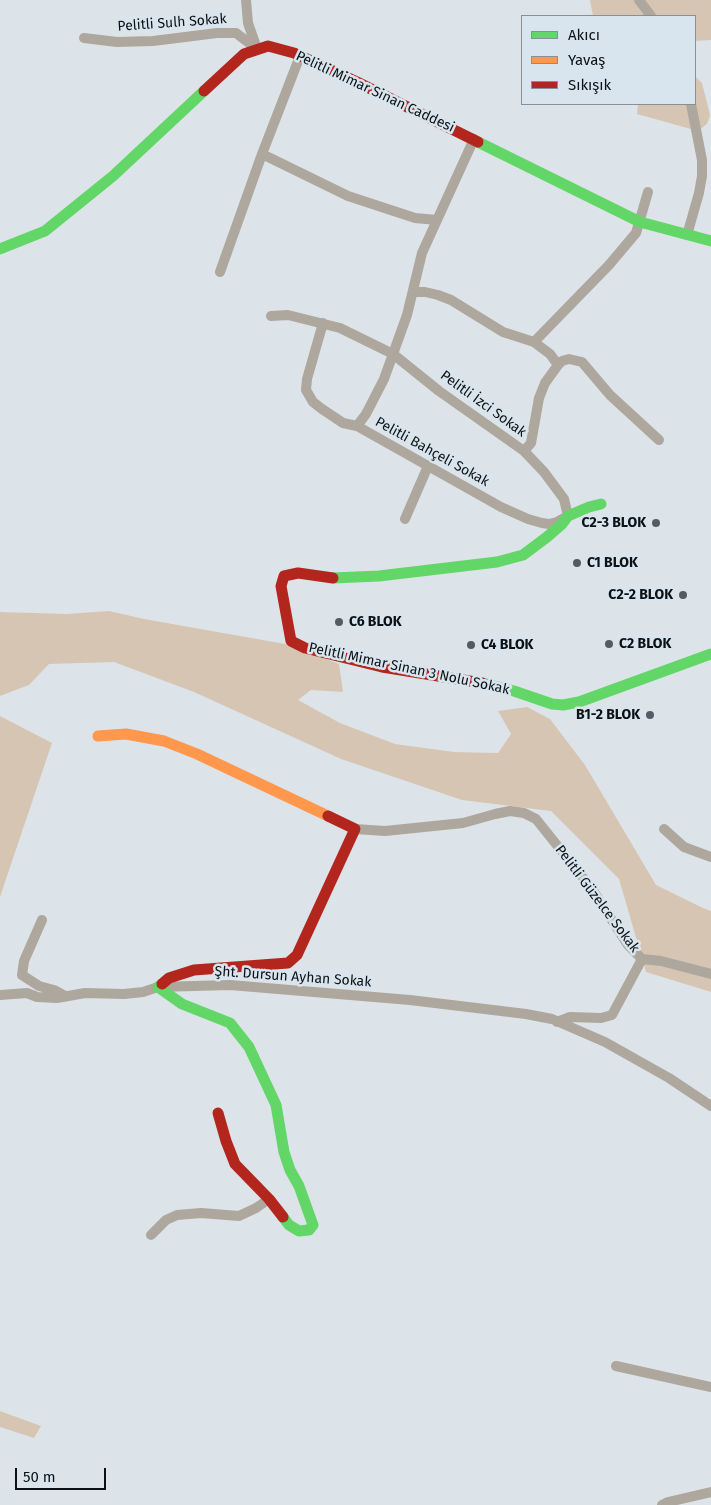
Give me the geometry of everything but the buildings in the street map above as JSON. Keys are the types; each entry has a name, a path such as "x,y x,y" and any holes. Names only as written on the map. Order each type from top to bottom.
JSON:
{"street":[{"path":"0,249 45,232 113,176 244,54 256,49 248,22 246,0"},
{"path":"639,0 650,15"},
{"name":"Pelitli Sulh Sokak","path":"84,38 117,42 153,41 217,33 236,33 256,49"},
{"name":"Pelitli Mimar Sinan Caddesi","path":"256,49 268,46 300,56 474,139 640,222 711,242"},
{"path":"220,272 262,154 300,56"},
{"path":"687,235 702,176 702,160 691,105"},
{"name":"Pelitli Bahçeli Sokak","path":"474,139 422,253 407,315 394,354 377,393 357,426 528,519 549,524 568,516"},
{"path":"262,154 348,196 415,218 437,220"},
{"path":"534,342 609,265 636,233 648,192"},
{"path":"413,292 425,292 451,300 503,332 534,342 550,354 558,365 562,361 569,359 582,362 610,394 660,440"},
{"name":"Pelitli İzci Sokak","path":"270,316 288,315 340,328 394,354 439,391 524,451 531,442 539,398 553,370 558,365"},
{"path":"323,323 307,379 306,390 313,402 322,409 343,423 357,426"},
{"path":"524,451 564,499 568,516"},
{"path":"405,518 428,466"},
{"name":"Pelitli Mimar Sinan 3 Nolu Sokak","path":"601,504 568,516 562,524 523,555 497,562 340,579 298,574 284,576 282,586 291,641 305,648 382,667 482,683 514,691 552,704 563,705 580,702 711,654"},
{"name":"Pelitli Güzelce Sokak","path":"98,736 126,734 164,741 197,754 355,829 385,831 463,823 510,811 524,813 536,819 592,889 628,945 642,958"},
{"path":"218,1113 235,1164 269,1198 289,1226 299,1231 309,1230 313,1225 287,1161 276,1105 250,1047 230,1023 182,1004 158,987 169,978 194,970 288,963 297,955 355,829"},
{"path":"664,829 684,847 711,857"},
{"path":"42,920 24,961 22,975 39,986 54,990 65,996"},
{"path":"642,958 661,960 711,974"},
{"name":"Şht. Dursun Ayhan Sokak","path":"557,1022 570,1017 601,1018 612,1015 642,958"},
{"name":"Şht. Dursun Ayhan Sokak","path":"0,995 26,994 36,997 85,993 124,994 143,992 158,987 230,985 410,1000 526,1014 557,1022 604,1042 668,1078 711,1106"},
{"path":"151,1235 166,1220 177,1215 201,1213 239,1216 256,1208 269,1198"},
{"path":"616,1366 711,1387"},
{"path":"662,1505 711,1492"}],"shaded area":[{"path":"590,0 711,0 711,40 696,41 696,15 593,15"},
{"path":"696,77 702,83 710,115 707,124 698,131 637,114 638,105 696,105"},
{"path":"109,611 291,645 339,664 343,692 311,690 298,700 340,723 395,744 454,752 498,753 511,734 498,711 527,707 550,719 585,765 656,885 711,911 711,992 646,972 619,879 551,811 462,800 341,759 194,692 114,662 49,664 29,685 0,696 0,612 67,614"},
{"path":"0,716 52,743 0,897"},
{"path":"0,1411 41,1426 34,1438 0,1427"}],"traffic: fast":[{"path":"0,249 45,231 113,176 204,91"},
{"path":"478,142 640,222 711,241"},
{"path":"333,578 379,576 497,562 523,555 547,537 568,516 601,504"},
{"path":"482,683 514,691 552,704 563,705 579,702 711,654"},
{"path":"162,984 158,987 182,1004 230,1023 249,1047 276,1105 284,1152 313,1225 309,1230 299,1231 289,1225 283,1217"}],"traffic: slow":[{"path":"98,736 126,734 164,741 197,754 328,816"}],"traffic: jam":[{"path":"204,91 244,54 268,46 294,53 478,142"},
{"path":"333,578 298,573 284,576 281,586 291,641 305,648 382,667 482,683"},
{"path":"162,984 169,978 194,970 288,963 297,955 355,829 328,816"},
{"path":"218,1113 235,1164 269,1199 283,1217"}],"place":[{"name":"C2-3 BLOK","path":"656,523"},
{"name":"C1 BLOK","path":"577,563"},
{"name":"C2-2 BLOK","path":"683,595"},
{"name":"C6 BLOK","path":"339,622"},
{"name":"C2 BLOK","path":"609,644"},
{"name":"C4 BLOK","path":"471,645"},
{"name":"B1-2 BLOK","path":"650,715"}]}
